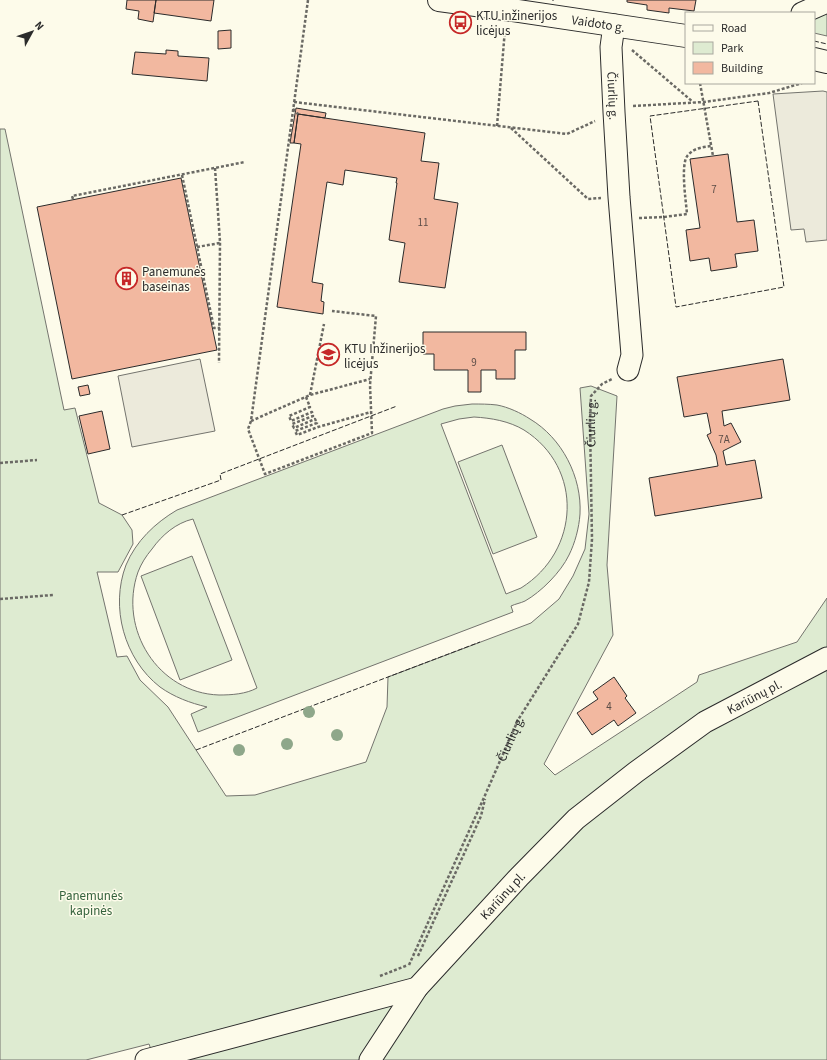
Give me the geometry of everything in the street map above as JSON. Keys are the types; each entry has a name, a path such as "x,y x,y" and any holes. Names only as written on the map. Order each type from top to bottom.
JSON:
{"main road":[{"name":"Vaidoto g.","path":"439,0 502,6 685,36"},
{"path":"815,59 827,62"}],"street":[{"path":"804,12 827,2"},
{"name":"Čiurlių g.","path":"614,25 611,47 614,112 619,197 632,355 628,370"},
{"name":"Kariūnų pl.","path":"370,1060 417,988 519,877 576,819 636,772 704,722 827,658"},
{"path":"146,1060 417,988"}],"path":[{"path":"308,0 252,421 248,429 265,474 372,433 370,379 376,316 332,311"},
{"path":"497,126 502,6"},
{"path":"611,47 632,50 694,103"},
{"path":"700,84 713,156"},
{"path":"294,102 567,134 614,112 630,107 704,102 769,93 799,84"},
{"path":"293,109 298,114"},
{"path":"510,128 588,199 619,197"},
{"path":"621,219 664,217 687,214 684,178 685,160 689,153 696,149 711,146"},
{"path":"73,200 72,196 245,162"},
{"path":"216,168 220,242 219,363"},
{"path":"182,175 214,328 220,328"},
{"path":"197,247 220,242"},
{"path":"310,395 324,324"},
{"name":"Čiurlių g.","path":"409,965 518,720 578,624 589,582 592,539 591,396 602,384 628,370"},
{"path":"252,421 310,395 370,379"},
{"path":"306,397 310,408 289,416 291,420 312,412 313,416 292,424 294,428 315,419 317,423 295,431 297,435 318,427 371,412"},
{"path":"0,463 37,460"},
{"path":"0,599 53,595"},
{"name":"Čiurlių g.","path":"416,961 481,816 486,793"}],"green space":[{"path":"827,8 827,36 815,33 815,13"},
{"name":"Panemunės kapinės","path":"0,129 5,129 64,410 75,408 99,503 122,515 132,530 133,544 118,572 97,572 117,657 127,656 140,680 168,707 226,796 255,795 366,762 387,707 388,677 531,623 559,599 573,576 585,549 589,514 580,388 591,386 617,396 607,565 613,635 544,764 555,775 697,682 699,675 797,642 827,598 827,1060 155,1060 149,1044 86,1060 0,1060"},
{"path":"488,404 497,405 519,412 541,427 552,437 568,460 578,486 580,514 578,530 573,546 561,568 538,592 525,601 511,606 513,612 198,732 191,714 207,707 182,699 160,687 137,662 129,647 124,631 120,615 121,581 130,556 141,540 161,521 177,510 443,409 455,406","holes":["474,417 500,420 524,430 544,446 557,466 565,487 567,509 564,532 555,553 541,572 521,588 506,594 441,424","193,519 257,688 248,692 219,695 197,691 178,683 161,670 148,654 139,635 134,615 133,594 139,569 148,554 165,534 181,523"]},
{"path":"502,445 537,537 493,554 458,462"},
{"path":"192,556 232,660 180,680 141,576"}],"shaded area":[{"path":"827,92 827,240 806,242 804,229 791,230 773,94"},
{"path":"200,359 215,431 132,447 118,376"}],"building":[{"path":"127,0 156,0 153,22 138,19 139,11 126,9"},
{"path":"156,0 214,0 211,21 154,13"},
{"path":"627,0 696,0 694,11 669,8 669,13 647,10 647,5 627,2"},
{"path":"231,30 231,48 218,49 218,31"},
{"path":"166,50 178,51 178,56 209,58 207,81 132,74 135,52 166,54"},
{"path":"296,108 326,113 325,118 298,114 294,143 290,143"},
{"path":"298,114 425,133 421,161 439,163 434,199 458,203 445,288 399,282 405,243 389,240 397,178 345,170 343,185 327,182 312,282 323,284 321,301 324,302 323,314 277,307 301,144 294,143"},
{"path":"728,154 737,222 754,220 758,251 735,254 737,267 711,271 709,258 690,261 686,230 700,228 690,159"},
{"name":"Panemunės baseinas","path":"181,178 217,350 72,379 37,207"},
{"path":"423,332 526,332 526,350 515,350 515,379 496,379 496,370 481,370 481,392 468,392 468,370 434,370 434,354 423,354"},
{"path":"783,359 790,400 722,411 724,426 731,423 741,442 723,451 726,465 755,460 762,498 655,516 649,478 718,466 716,455 707,435 711,433 707,413 684,417 677,377"},
{"path":"88,385 90,394 80,396 78,387"},
{"path":"102,411 110,449 88,454 79,416"},
{"path":"614,677 627,696 625,698 636,713 618,726 614,720 592,735 577,713 598,699 593,692"}],"fence":[{"path":"815,41 827,44"},
{"path":"758,101 784,287 676,307 650,116 758,101"},
{"path":"122,515 221,480 220,474 397,406"},
{"path":"196,750 480,642"}],"place":[{"name":"KTU inžinerijos licėjus","path":"460,22"},
{"name":"Panemunės baseinas","path":"127,278"},
{"name":"KTU Inžinerijos licėjus","path":"329,355"}]}
